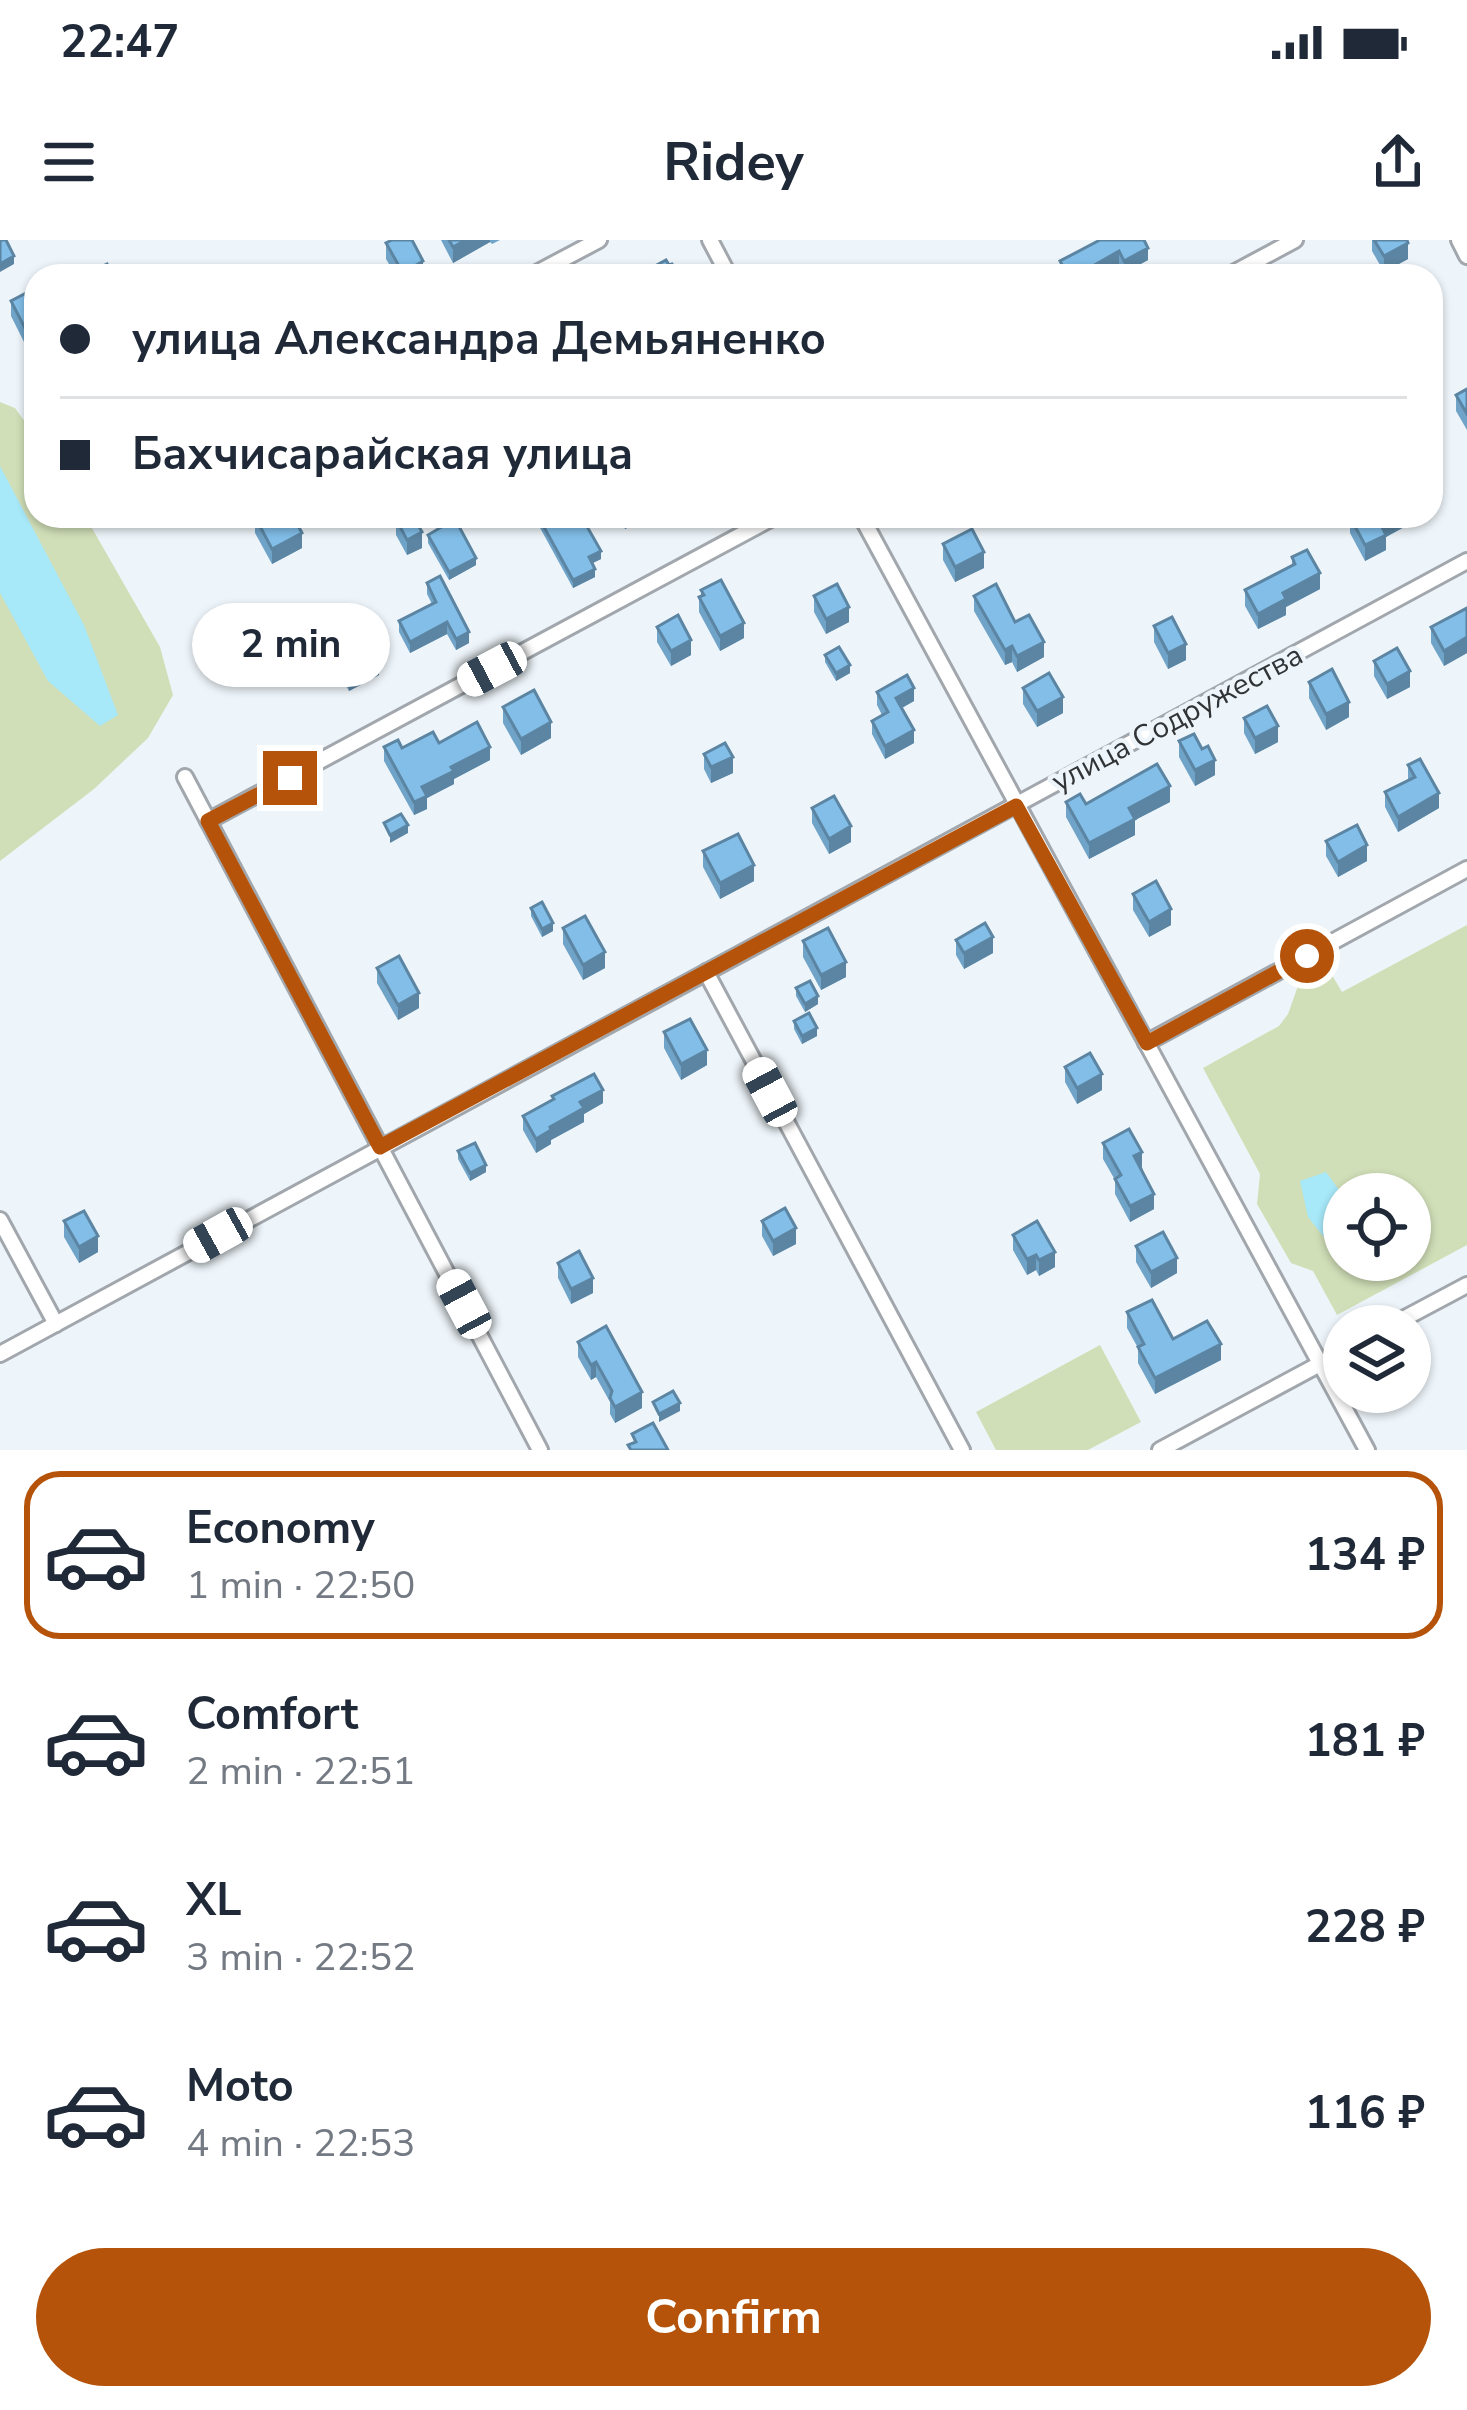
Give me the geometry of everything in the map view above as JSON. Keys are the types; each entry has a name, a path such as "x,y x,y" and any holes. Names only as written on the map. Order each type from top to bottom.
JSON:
{"street":[{"path":"554,264 599,240"},
{"path":"1250,264 1295,240"},
{"path":"1459,240 1467,256"},
{"path":"208,821 754,528"},
{"path":"867,528 1367,1450"},
{"name":"улица Содружества","path":"0,1354 1467,561"},
{"path":"185,777 540,1450"},
{"path":"1147,1043 1467,869"},
{"path":"706,972 962,1450"},
{"path":"0,1220 56,1324"},
{"path":"1429,1305 1467,1285"},
{"path":"1160,1450 1323,1362"}],"green space":[{"path":"0,402 15,408 24,420 24,528 92,528 160,647 173,695 148,738 94,789 0,861"},
{"path":"1467,925 1467,1245 1431,1264 1431,1173 1323,1173 1323,1281 1400,1281 1356,1305 1332,1305 1313,1271 1291,1263 1257,1204 1260,1174 1203,1068 1279,1026 1299,983 1326,965 1342,992"},
{"path":"1100,1345 1141,1422 1088,1450 996,1450 976,1412"}],"water":[{"path":"0,466 24,511 24,528 33,528 84,625 118,715 100,726 48,681 0,593"},
{"path":"1323,1173 1323,1236 1308,1217 1300,1181"}],"building":[{"path":"0,240 6,240 14,256 0,264"},
{"path":"412,240 423,261 398,264 386,243"},
{"path":"1100,240 1144,240 1148,248 1124,261 1119,251 1096,264 1060,261"},
{"path":"1374,240 1407,240 1408,243 1384,256"},
{"path":"24,294 24,326 11,301"},
{"path":"1467,389 1467,414 1456,395"},
{"path":"261,528 299,528 302,533 272,549"},
{"path":"401,528 420,528 422,532 407,540"},
{"path":"440,528 460,528 476,558 449,572 428,535"},
{"path":"544,528 588,528 601,551 589,557 595,569 573,580"},
{"path":"1356,528 1382,528 1386,535 1365,545"},
{"path":"972,529 984,552 955,567 943,544"},
{"path":"1307,550 1320,573 1283,593 1286,599 1258,614 1245,590 1295,564 1292,557"},
{"path":"440,576 469,632 456,639 447,622 410,642 399,621 436,602 427,583"},
{"path":"721,580 744,623 720,636 699,597 704,595 701,590"},
{"path":"837,584 849,607 826,619 814,596"},
{"path":"996,584 1015,622 1029,615 1044,642 1017,656 1012,646 1005,650 974,596"},
{"path":"1467,608 1467,637 1444,651 1431,627"},
{"path":"678,615 691,640 671,651 657,627"},
{"path":"1172,617 1186,644 1168,653 1154,626"},
{"path":"365,634 379,659 349,675 335,650"},
{"path":"839,647 850,665 836,673 825,655"},
{"path":"1397,648 1410,671 1387,684 1374,661"},
{"path":"1332,669 1349,702 1326,714 1309,682"},
{"path":"1049,673 1063,697 1037,711 1023,688"},
{"path":"907,675 914,688 896,698 914,730 885,746 872,721 888,712 877,692"},
{"path":"534,690 551,722 521,739 503,707"},
{"path":"1267,706 1278,726 1255,738 1244,718"},
{"path":"477,722 490,747 422,787 427,796 414,802 384,747 398,740 402,748 433,732 439,743"},
{"path":"1194,734 1215,760 1195,770 1179,741"},
{"path":"725,743 733,757 711,767 704,754"},
{"path":"1420,759 1439,793 1398,817 1385,792 1415,777 1408,765"},
{"path":"1157,764 1170,786 1129,808 1135,819 1089,843 1066,802 1080,794 1086,804"},
{"path":"834,796 851,826 829,839 812,808"},
{"path":"401,814 408,825 390,835 384,823"},
{"path":"1357,825 1367,845 1338,862 1326,841"},
{"path":"738,834 754,865 720,883 703,851"},
{"path":"1156,881 1171,909 1149,922 1133,894"},
{"path":"542,902 553,923 542,929 531,908"},
{"path":"585,916 605,952 583,965 563,928"},
{"path":"985,923 993,937 964,953 956,940"},
{"path":"828,928 846,962 821,975 803,941"},
{"path":"399,956 419,993 398,1005 377,968"},
{"path":"810,981 818,996 805,1004 796,988"},
{"path":"809,1013 817,1028 802,1036 794,1021"},
{"path":"690,1019 707,1050 681,1064 664,1032"},
{"path":"1090,1053 1102,1074 1077,1088 1065,1067"},
{"path":"594,1074 603,1090 580,1102 584,1108 536,1139 523,1116"},
{"path":"1129,1129 1142,1152 1134,1156 1154,1194 1130,1206 1115,1179 1121,1175 1103,1143"},
{"path":"475,1143 486,1165 470,1173 458,1151"},
{"path":"785,1208 796,1228 773,1241 762,1221"},
{"path":"84,1211 98,1236 79,1247 64,1221"},
{"path":"1037,1221 1055,1252 1039,1260 1036,1255 1027,1259 1013,1235"},
{"path":"1163,1232 1177,1258 1151,1272 1136,1246"},
{"path":"579,1251 593,1278 571,1289 558,1263"},
{"path":"1152,1300 1173,1339 1207,1321 1221,1344 1155,1378 1127,1312"},
{"path":"606,1326 642,1392 615,1407 596,1362 591,1365 578,1342"},
{"path":"673,1391 680,1403 659,1414 653,1402"},
{"path":"653,1423 668,1450 631,1450 628,1445 636,1442 632,1434"}],"route":[{"path":"290,778 208,821 380,1147 1016,806 1147,1043 1307,956"}]}
